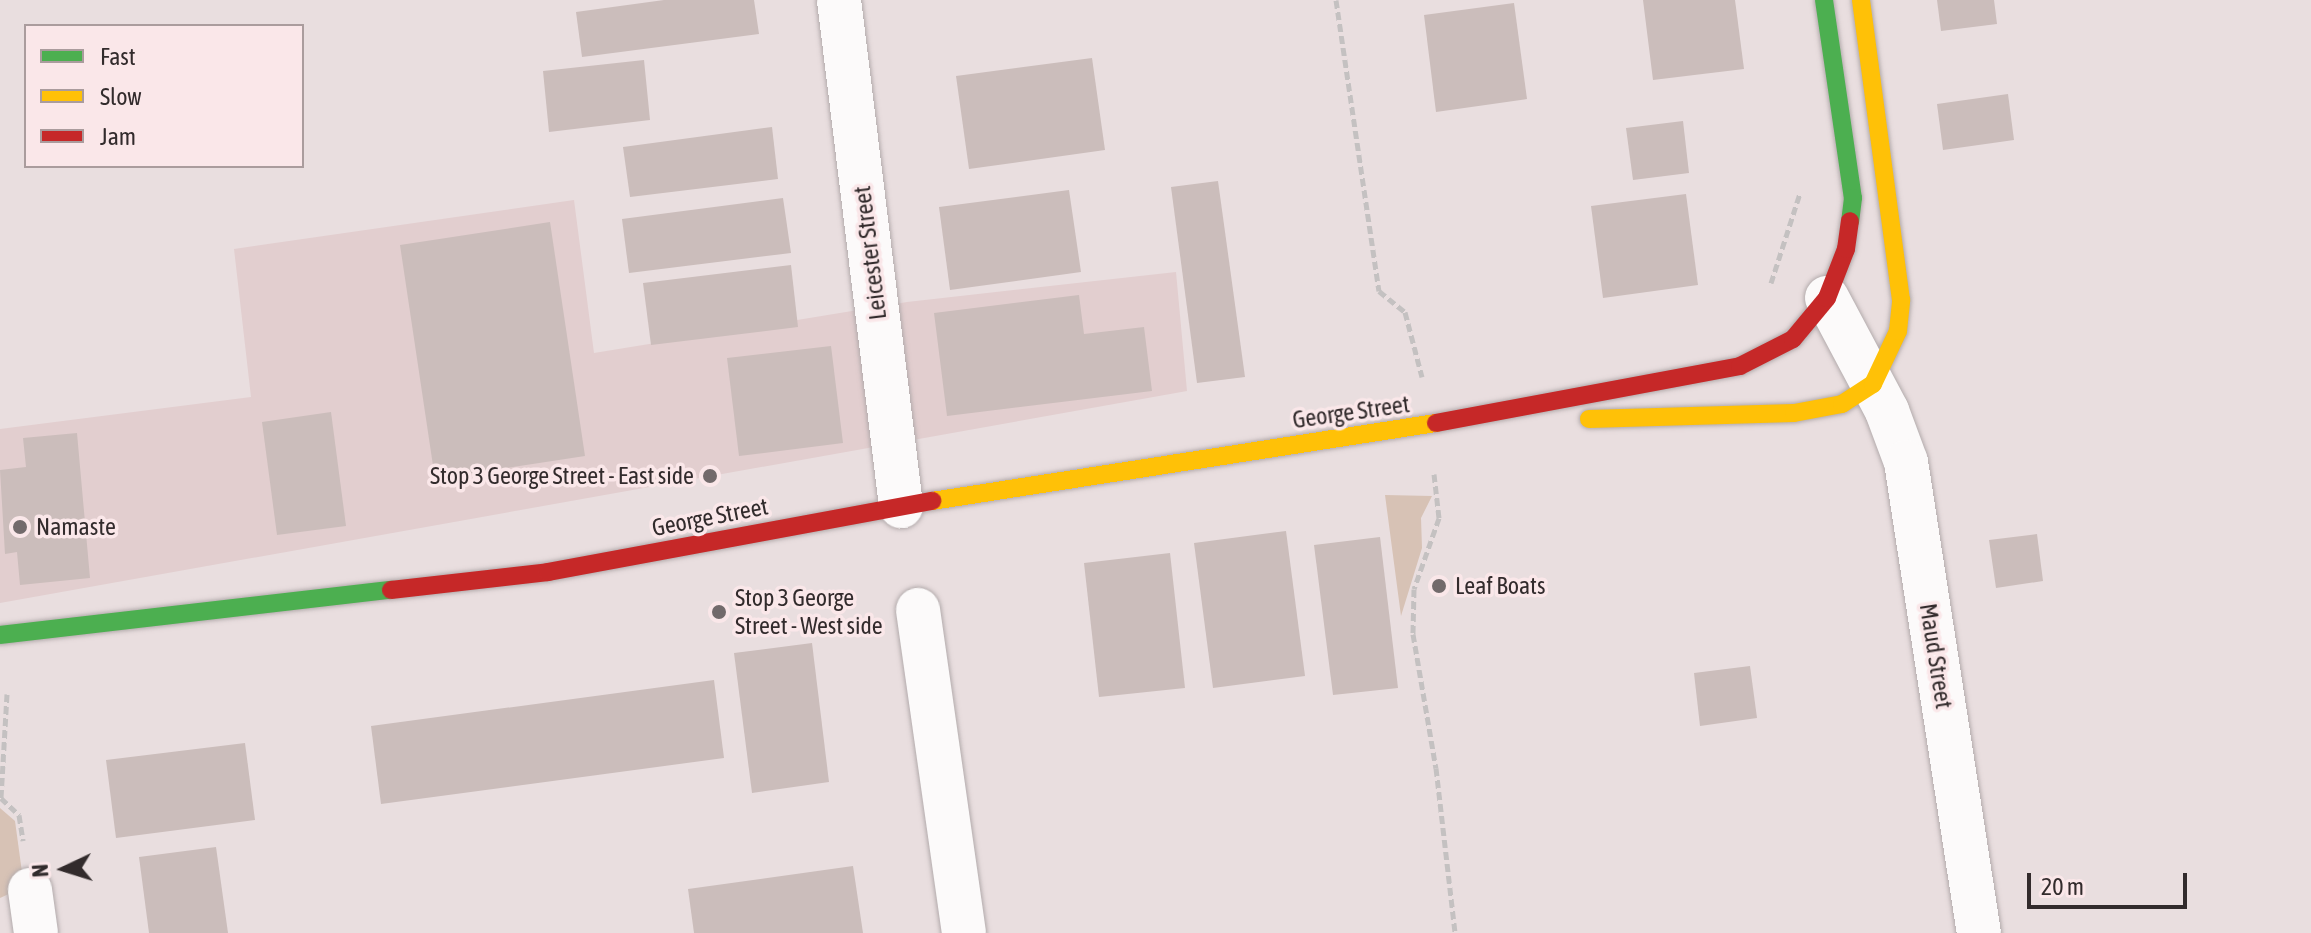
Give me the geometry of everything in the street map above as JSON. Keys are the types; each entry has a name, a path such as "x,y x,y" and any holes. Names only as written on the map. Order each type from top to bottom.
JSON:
{"street":[{"name":"Leicester Street","path":"839,0 901,506"},
{"path":"1824,0 1853,198 1846,249 1827,298"},
{"path":"1861,0 1901,300 1898,331 1873,384"},
{"name":"George Street","path":"0,635 548,572 901,506 1427,425 1740,366 1793,339 1827,298"},
{"name":"Maud Street","path":"1827,298 1873,384 1906,462 1979,933"},
{"name":"George Street","path":"1427,425 1794,413 1842,404 1873,384"},
{"path":"918,610 964,933"},
{"path":"30,890 36,933"}],"path":[{"path":"1336,0 1379,291 1405,312 1421,374"},
{"path":"1767,291 1804,181"},
{"path":"1437,491 1439,518 1414,589 1413,634 1436,768 1455,933"},
{"path":"7,694 1,798 19,815 30,890"}],"shaded area":[{"path":"574,200 594,353 907,302 1176,272 1187,391 0,603 0,429 251,397 234,249"},
{"path":"1385,495 1432,496 1421,518 1422,548 1401,616"},
{"path":"0,808 15,821 24,887 0,898"}],"building":[{"path":"664,0 754,0 759,34 582,57 576,12"},
{"path":"1643,0 1735,0 1744,69 1653,80"},
{"path":"1937,0 1994,0 1997,24 1941,31"},
{"path":"1514,3 1527,99 1436,112 1424,15"},
{"path":"1092,58 1105,150 969,169 956,76"},
{"path":"644,60 650,120 549,132 543,71"},
{"path":"2008,94 2014,140 1943,150 1937,104"},
{"path":"1683,121 1689,173 1633,180 1626,128"},
{"path":"772,127 778,179 630,197 623,147"},
{"path":"1218,181 1245,377 1197,383 1171,187"},
{"path":"1069,190 1081,272 950,290 939,207"},
{"path":"1686,194 1698,285 1603,298 1591,206"},
{"path":"783,198 791,253 629,273 622,219"},
{"path":"550,222 585,456 435,479 400,245"},
{"path":"791,265 798,327 651,345 643,283"},
{"path":"1079,295 1084,334 1144,327 1152,391 947,416 934,313"},
{"path":"831,346 843,443 739,456 727,358"},
{"path":"331,412 346,526 277,535 262,422"},
{"path":"77,433 90,578 20,585 17,552 5,554 0,470 26,467 23,438"},
{"path":"1286,531 1305,676 1213,688 1194,543"},
{"path":"2037,534 2043,581 1996,588 1989,540"},
{"path":"1380,537 1398,688 1333,695 1314,545"},
{"path":"1170,553 1185,688 1099,697 1084,563"},
{"path":"812,643 829,782 752,793 734,653"},
{"path":"1750,666 1757,718 1700,726 1694,673"},
{"path":"714,680 724,758 381,804 371,726"},
{"path":"245,743 255,820 116,838 106,760"},
{"path":"216,847 228,933 149,933 139,857"},
{"path":"853,866 863,933 694,933 688,889"}],"traffic: fast":[{"path":"1824,0 1853,198 1850,221"},
{"path":"0,635 391,590"}],"traffic: slow":[{"path":"1589,419 1794,413 1842,404 1873,384 1898,331 1901,300 1861,0"},
{"path":"932,501 1436,423"}],"traffic: jam":[{"path":"1436,423 1740,366 1793,339 1827,298 1846,249 1850,221"},
{"path":"391,590 548,572 932,501"}],"place":[{"name":"Stop 3 George Street - East side","path":"710,476"},
{"name":"Namaste","path":"20,527"},
{"name":"Leaf Boats","path":"1439,586"},
{"name":"Stop 3 George Street - West side","path":"719,612"}]}
